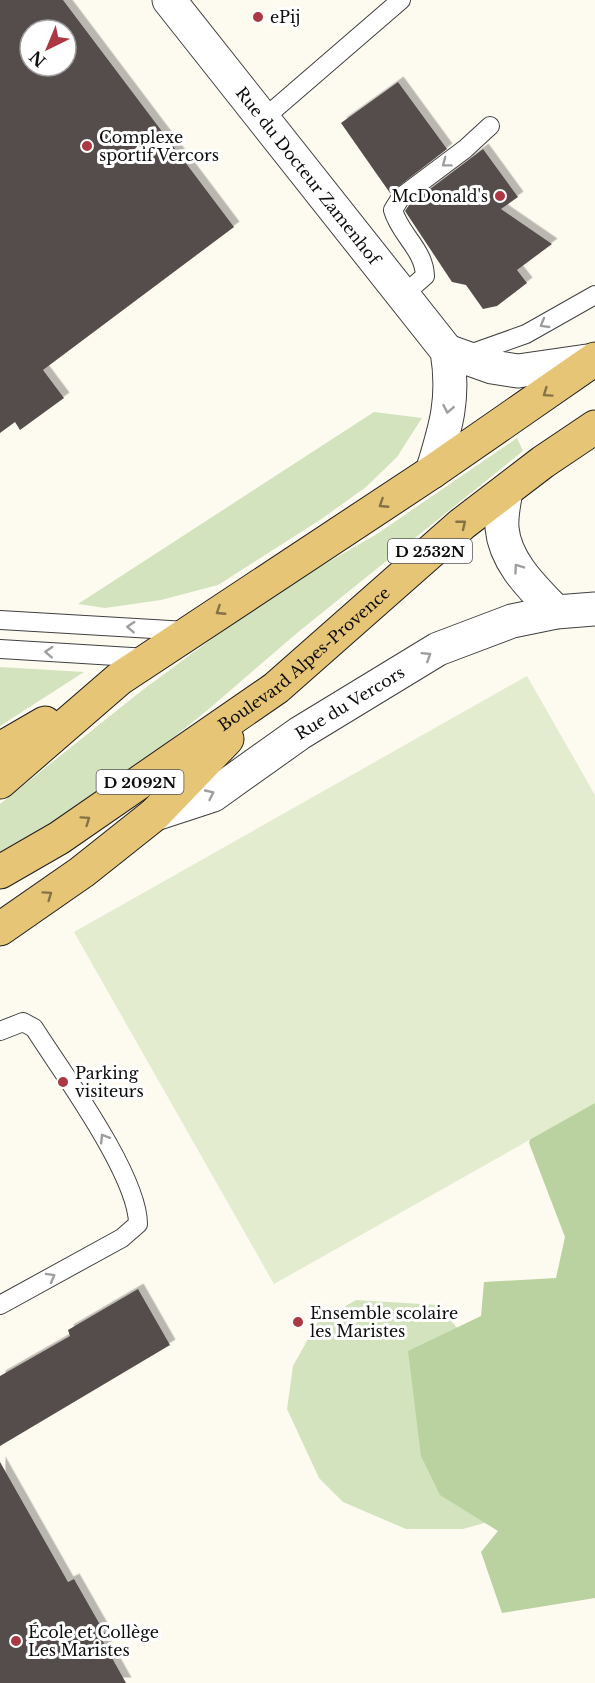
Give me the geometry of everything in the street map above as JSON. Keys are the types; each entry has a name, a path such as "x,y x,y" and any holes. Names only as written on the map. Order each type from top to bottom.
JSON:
{"main road":[{"path":"0,749 119,679 432,472 594,360"},
{"name":"Boulevard Alpes-Provence","path":"0,872 59,838 276,688 462,524 595,427"},
{"path":"0,782 119,679"},
{"name":"D 2532N","path":"0,929 82,872 155,814 276,688"}],"street":[{"name":"Rue du Docteur Zamenhof","path":"169,0 402,296 454,354 450,404 432,472"},
{"path":"454,354 492,367 518,370 594,360"},
{"path":"506,490 502,527 507,553 528,583 556,612"},
{"name":"Rue du Vercors","path":"155,814 213,795 300,734 438,649 512,621 556,612 595,609"}],"lane":[{"path":"262,120 401,0"},
{"path":"402,296 425,276 425,265 396,221 393,210 401,197 465,149 490,126"},
{"path":"454,354 493,348 526,334 595,295"},
{"path":"0,620 189,631"},
{"path":"0,649 150,658"},
{"path":"0,1031 23,1022 34,1028 109,1146 138,1208 138,1224 122,1238 0,1305"}],"green space":[{"path":"374,412 422,418 397,457 366,487 320,520 218,585 161,600 105,608 78,604"},
{"path":"517,438 523,451 297,633 210,708 139,765 56,823 0,856 0,804 140,692 271,595 377,534"},
{"path":"0,667 84,672 0,726"},
{"path":"527,676 595,795 595,1103 274,1284 74,932"},
{"path":"595,1083 595,1598 502,1613 481,1552 498,1531 440,1495 421,1456 408,1351 481,1316 484,1282 556,1278 565,1237 529,1143 540,1105"},
{"path":"356,1300 438,1305 580,1474 509,1516 463,1529 406,1529 343,1502 319,1478 287,1409 293,1366 317,1323"}],"building":[{"name":"Complexe sportif Vercors","path":"0,0 63,0 77,18 18,18 18,78 78,78 78,20 234,227 43,370 64,398 20,430 15,422 0,433"},
{"path":"398,82 447,149 390,193 341,123"},
{"path":"483,149 518,197 501,209 552,244 517,270 527,283 497,306 483,309 466,285 452,282 405,211 409,205"},
{"path":"138,1289 170,1345 0,1446 0,1376 70,1336 68,1330"},
{"path":"0,1462 68,1582 74,1579 107,1637 102,1640 126,1683 0,1683"}],"place":[{"name":"ePij","path":"258,17"},
{"name":"Complexe sportif Vercors","path":"87,146"},
{"name":"McDonald's","path":"500,196"},
{"name":"Parking visiteurs","path":"63,1082"},
{"name":"Ensemble scolaire les Maristes","path":"298,1322"},
{"name":"École et Collège Les Maristes","path":"16,1641"}]}
